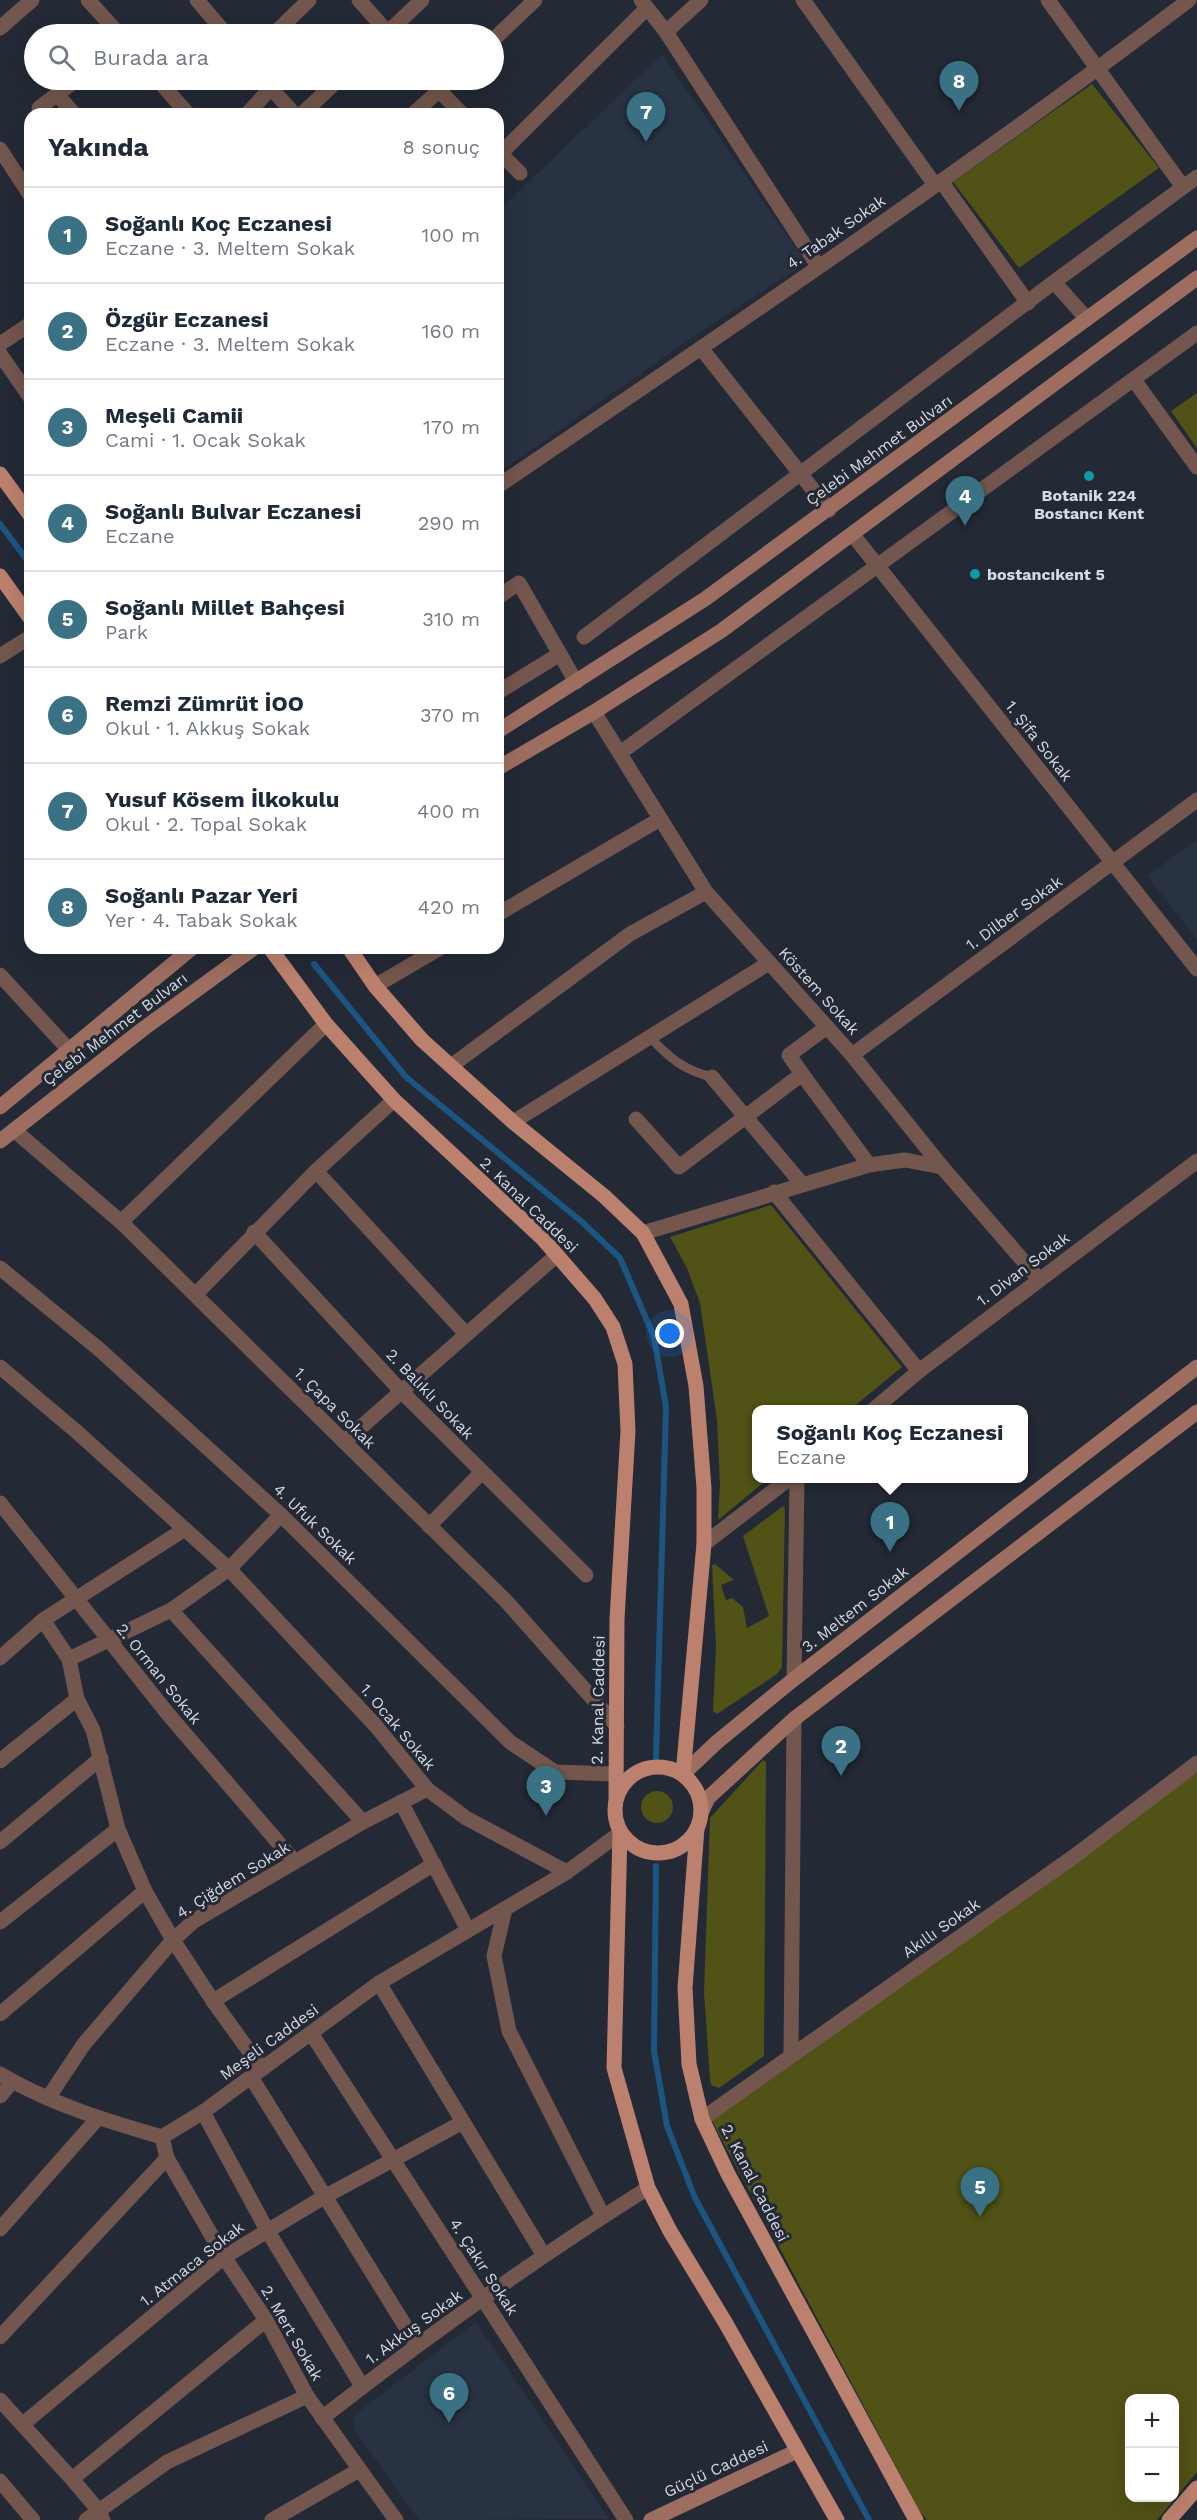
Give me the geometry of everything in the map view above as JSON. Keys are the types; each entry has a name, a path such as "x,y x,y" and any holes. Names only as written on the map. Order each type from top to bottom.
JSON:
{"main road":[{"name":"Çelebi Mehmet Bulvarı","path":"504,727 705,599 1197,238"},
{"path":"504,764 594,712 721,630 853,535 1197,278"},
{"path":"0,474 24,507"},
{"path":"0,576 24,610"},
{"name":"Çelebi Mehmet Bulvarı","path":"0,1107 185,954"},
{"name":"Çelebi Mehmet Bulvarı","path":"0,1141 142,1029 246,954"},
{"name":"2. Kanal Caddesi","path":"274,954 326,1024 394,1100 557,1255 595,1299 613,1327 625,1364 628,1431 626,1504 618,1580 616,1797"},
{"path":"353,954 375,986 422,1040 513,1122 604,1196 643,1233 681,1304 696,1386 704,1488 705,1544 683,1774"},
{"name":"3. Meltem Sokak","path":"683,1774 717,1742 794,1679 1197,1366"},
{"path":"620,1833 632,1845 657,1854 670,1852 682,1846 692,1837 697,1828 708,1797 794,1719 1197,1412"},
{"path":"701,1813 701,1801 697,1790 683,1774 667,1767 645,1768 626,1780 616,1797 614,1816 620,1833 614,2068 648,2188 670,2231 725,2322 837,2520"},
{"name":"2. Kanal Caddesi","path":"697,1828 685,1988 688,2064 702,2119 728,2174 916,2520"},
{"name":"Güçlü Caddesi","path":"651,2520 797,2451"},
{"path":"1169,2520 1197,2488"}],"street":[{"path":"0,28 33,0"},
{"path":"88,0 110,24"},
{"path":"197,0 217,24"},
{"path":"284,24 309,0"},
{"path":"359,0 379,24"},
{"path":"398,24 422,0"},
{"path":"504,30 536,0"},
{"path":"666,32 701,0"},
{"path":"803,0 1028,303"},
{"path":"1048,0 1183,187"},
{"name":"4. Tabak Sokak","path":"504,482 938,183 1097,70 1189,0"},
{"path":"504,149 644,5 666,32 818,266"},
{"path":"39,108 62,90"},
{"path":"167,90 183,108"},
{"path":"251,108 263,90"},
{"path":"272,90 289,108"},
{"path":"308,108 327,90"},
{"path":"418,108 434,90"},
{"path":"445,90 458,108"},
{"path":"57,94 69,108"},
{"path":"0,149 24,186"},
{"path":"504,158 520,172"},
{"path":"584,637 1054,282 1197,177"},
{"path":"1054,282 1087,319"},
{"path":"0,344 24,328"},
{"path":"620,753 1197,333"},
{"path":"701,348 829,510"},
{"path":"0,354 24,388"},
{"path":"1134,380 1197,467"},
{"name":"1. Şifa Sokak","path":"853,535 1197,969"},
{"path":"504,593 519,583 576,682"},
{"path":"0,656 24,641"},
{"path":"504,688 560,654"},
{"name":"Köstem Sokak","path":"594,712 706,892 852,1055 942,1167 1040,1279"},
{"name":"1. Dilber Sokak","path":"852,1055 1197,800"},
{"path":"504,910 660,819"},
{"path":"451,1066 630,934 706,892"},
{"path":"375,986 430,954"},
{"path":"513,1122 769,963"},
{"path":"0,975 70,1051"},
{"path":"121,1222 326,1024"},
{"path":"827,1027 789,1054 869,1166"},
{"path":"636,1119 679,1167 802,1074"},
{"path":"712,1077 802,1184"},
{"path":"195,1295 316,1171 394,1100"},
{"name":"1. Çapa Sokak","path":"14,1130 121,1222 506,1601 616,1726"},
{"path":"643,1233 774,1192 869,1166 905,1160 942,1167"},
{"name":"1. Divan Sokak","path":"879,1405 919,1371 1197,1161"},
{"path":"316,1171 466,1334"},
{"path":"774,1192 919,1371"},
{"name":"2. Balıklı Sokak","path":"254,1232 401,1391 586,1575"},
{"path":"344,1442 557,1255"},
{"name":"4. Ufuk Sokak","path":"0,1268 100,1350 281,1515 510,1742 555,1772 615,1774"},
{"name":"1. Ocak Sokak","path":"0,1367 77,1432 229,1569 376,1726 427,1789 466,1818 567,1872"},
{"path":"429,1526 482,1472"},
{"path":"705,1544 785,1483"},
{"path":"794,1679 797,1483"},
{"name":"2. Orman Sokak","path":"0,1503 108,1641 296,1862"},
{"path":"69,1659 171,1610 229,1569 281,1515"},
{"path":"0,1658 44,1620 185,1529"},
{"path":"171,1610 363,1822"},
{"path":"44,1620 69,1659 77,1699 93,1730 118,1829 145,1891 173,1940 257,2073 324,2197 417,2345"},
{"path":"0,1761 77,1699"},
{"path":"791,2055 794,1719"},
{"path":"0,1842 101,1758"},
{"name":"Akıllı Sokak","path":"702,2119 1076,1855 1197,1763"},
{"name":"4. Çiğdem Sokak","path":"48,2098 84,2044 173,1940 194,1921 363,1822 427,1789"},
{"path":"401,1802 468,1930"},
{"path":"0,1922 118,1829"},
{"name":"Meşeli Caddesi","path":"162,2137 203,2112 379,1983 567,1872 620,1833"},
{"path":"213,2001 434,1864"},
{"path":"0,2014 145,1891"},
{"path":"505,1909 494,1956 509,2031 603,2216"},
{"path":"379,1983 543,2254"},
{"name":"4. Çakır Sokak","path":"311,2033 626,2520"},
{"path":"0,2096 6,2078 98,2118 162,2137 167,2158 0,2337"},
{"path":"203,2112 267,2230 362,2386"},
{"path":"0,2229 98,2118"},
{"name":"1. Atmaca Sokak","path":"23,2424 224,2258 324,2197 463,2122"},
{"name":"2. Mert Sokak","path":"167,2158 224,2258 266,2320 307,2396 396,2520"},
{"name":"1. Akkuş Sokak","path":"322,2418 417,2345 543,2254 648,2188"},
{"path":"72,2479 266,2320"},
{"path":"0,2400 72,2479 96,2517 167,2462 307,2396"},
{"path":"272,2520 359,2470"},
{"path":"0,2481 33,2520"}],"lane":[{"path":"650,1037 676,1063 689,1070 712,1077"}],"shaded area":[{"path":"662,54 806,263 693,337 504,469 504,205"},
{"path":"1092,84 1159,168 1019,268 953,182"},
{"path":"1197,393 1197,448 1171,411"},
{"path":"1197,840 1197,939 1147,876"},
{"path":"771,1205 902,1367 856,1405 752,1405 752,1483 763,1483 718,1520 720,1485 717,1420 700,1303 687,1268 670,1237"},
{"path":"783,1506 785,1510 782,1667 777,1674 717,1714 713,1711 716,1647 712,1565 715,1564 734,1580 721,1585 726,1600 732,1598 743,1607 747,1628 769,1616 743,1536"},
{"path":"763,1760 766,1762 764,2056 719,2088 711,2085 710,2079 704,1993 710,1818"},
{"path":"1197,1762 1197,2472 1179,2494 1179,2394 1125,2394 1125,2502 1172,2502 1157,2520 927,2520 919,2510 711,2119"},
{"path":"657,1791 668,1796 673,1807 668,1818 657,1823 646,1818 641,1807 646,1796"},
{"path":"476,2322 609,2519 419,2520 355,2431 354,2415"}],"waterway":[{"path":"0,524 24,556"},
{"path":"314,964 406,1077 582,1222 620,1258 654,1337 666,1407 656,1757"},
{"path":"656,1866 654,2051 667,2126 695,2198 869,2520"}],"place":[{"name":"Soğanlı Pazar Yeri","path":"959,111"},
{"name":"Yusuf Kösem İlkokulu","path":"646,142"},
{"name":"Botanik 224 Bostancı Kent","path":"1089,476"},
{"name":"Soğanlı Bulvar Eczanesi","path":"965,526"},
{"name":"bostancıkent 5","path":"975,574"},
{"name":"Soğanlı Koç Eczanesi","path":"890,1552"},
{"name":"Özgür Eczanesi","path":"841,1776"},
{"name":"Meşeli Camii","path":"546,1816"},
{"name":"Soğanlı Millet Bahçesi","path":"980,2217"},
{"name":"Remzi Zümrüt İOO","path":"449,2423"}]}
